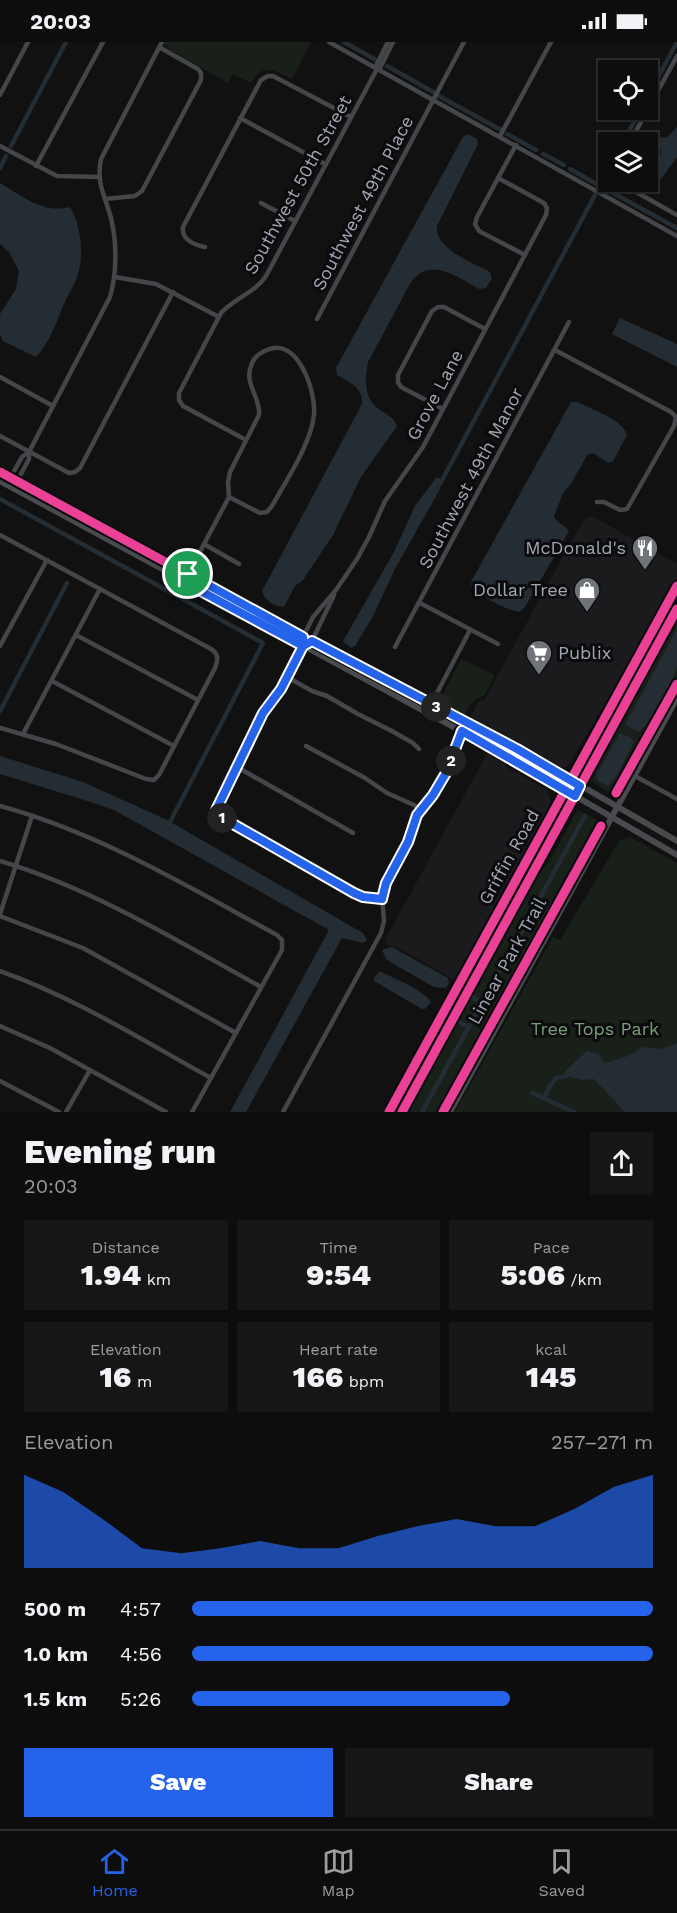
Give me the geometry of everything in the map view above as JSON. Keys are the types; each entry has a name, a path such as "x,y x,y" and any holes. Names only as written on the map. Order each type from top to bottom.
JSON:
{"main road":[{"path":"0,472 303,637 466,722 677,841"},
{"path":"3,483 462,731 677,855"},
{"name":"Griffin Road","path":"389,1112 677,586"},
{"name":"Griffin Road","path":"402,1112 677,609"},
{"path":"450,1112 635,776 674,710 677,698"},
{"path":"446,1030 450,1014 475,967 474,956"},
{"path":"407,1103 403,1095 427,1047 430,1036"}],"street":[{"path":"0,95 28,42"},
{"path":"36,166 103,42"},
{"path":"329,42 677,236"},
{"name":"Southwest 50th Street","path":"377,69 387,42"},
{"name":"Southwest 50th Street","path":"246,440 183,406 178,398 182,387 219,317 227,307 262,282 393,42"},
{"name":"Southwest 49th Place","path":"317,319 464,42"},
{"path":"500,136 551,42"},
{"path":"3,483 10,478 22,457 29,452 106,308 115,277 113,231 99,177 103,154 161,45 196,68 201,73 201,81 140,193 130,197 105,199"},
{"path":"635,132 677,56"},
{"path":"205,247 185,238 182,233 183,227 259,82 266,77 276,77 351,117"},
{"path":"240,118 325,164"},
{"path":"516,145 478,214 475,224 479,231 525,255"},
{"path":"0,146 57,176 99,177"},
{"name":"Grove Lane","path":"303,637 314,617 336,590 364,548 385,501 423,447 546,216 546,207 542,202 498,178"},
{"path":"636,192 677,215"},
{"path":"261,203 295,221"},
{"path":"115,277 148,282 173,292 219,317"},
{"path":"0,436 64,471 74,473 80,468 173,292"},
{"path":"443,409 403,388 398,383 398,375 432,311 438,307 446,308 485,329"},
{"name":"Southwest 49th Manor","path":"395,646 569,322"},
{"path":"184,582 229,497 228,477 256,421 259,410 250,381 250,369 257,356 271,349 286,350 301,365 312,391 314,417 311,431 267,512 262,514 229,497"},
{"path":"555,350 671,412 676,417 674,426 630,504 624,510 618,510 604,502 597,502"},
{"path":"0,377 53,406"},
{"path":"13,489 29,459 29,452"},
{"path":"0,536 212,649 217,656 216,664 198,700 159,775 153,780 85,754 0,728"},
{"path":"204,544 239,564"},
{"path":"0,646 47,560"},
{"path":"23,734 100,589"},
{"name":"Grove Lane","path":"312,641 336,590"},
{"path":"420,603 498,644"},
{"path":"426,712 470,630"},
{"path":"76,635 198,700"},
{"path":"303,637 303,646 278,693 266,707 214,814 354,893 363,897 382,899"},
{"path":"303,646 312,641"},
{"path":"287,677 390,730 419,749"},
{"path":"52,681 174,746"},
{"path":"283,1112 381,933 384,916 382,899 386,883 405,847 415,818 446,773 466,722"},
{"path":"306,746 420,810"},
{"path":"237,767 354,833"},
{"path":"635,776 677,799"},
{"path":"0,807 32,816 98,841 151,866 277,935 283,942 282,950 192,1112"},
{"path":"32,816 0,915 82,948 236,1033"},
{"path":"0,861 71,886 109,904 261,987"},
{"path":"0,971 33,983 72,1002 211,1078"},
{"path":"0,1026 50,1048 166,1112"},
{"path":"66,1112 90,1070"},
{"path":"0,1081 59,1112"}],"shaded area":[{"path":"677,127 677,157 658,180 661,150 658,147 658,136 667,137"},
{"path":"468,134 477,139 478,144 437,226 438,234 448,248 490,272 492,278 486,288 479,289 444,271 427,270 411,282 368,362 366,375 366,388 374,406 392,418 397,426 361,477 333,535 303,580 295,586 284,607 273,604 265,598 262,591 362,404 361,394 351,383 337,375 336,368 463,137"},
{"path":"0,183 42,206 60,209 70,207 79,231 81,258 77,278 49,339 36,357 3,341 0,334 0,314 16,289 19,271 9,252 0,244"},
{"path":"620,318 677,344 677,367 612,334"},
{"path":"571,402 577,402 614,420 620,424 627,435 613,461 608,463 593,453 587,455 571,484 563,493 554,516 569,531 525,607 519,612 501,606 478,593 471,585 472,580"},
{"path":"436,478 440,478 440,489 395,569 372,618 355,646 351,648 343,641 393,554 415,506"},
{"path":"592,516 677,564 677,584 568,766 563,768 475,722 471,716 478,702 484,700 584,519"},
{"path":"677,629 675,673 655,712 639,732 625,725"},
{"path":"620,733 634,741 619,772 608,786 598,781 596,775"},
{"path":"488,752 501,760 508,768 547,790 551,803 454,980 397,947 388,946 385,940"},
{"path":"0,756 83,782 167,820 363,933 367,940 363,943 342,938 246,1112 230,1112 329,930 114,810 0,774"},
{"path":"392,947 448,978 449,983 446,988 434,987 386,959 382,950"},
{"path":"379,971 415,988 431,1002 425,1009 422,1009 374,981"},
{"path":"677,1043 677,1112 625,1112 594,1079 582,1080 566,1076 565,1071 587,1051 598,1053 605,1063 628,1056 643,1047 661,1049"}],"green space":[{"path":"164,42 311,42 292,79 274,71 264,70 255,76 251,83 233,74 228,83 169,49"},
{"path":"677,620 677,692 619,793 612,794 594,783 591,775"},
{"path":"461,659 495,675 484,696 474,701 464,716 439,702"},
{"path":"579,810 600,822 602,828 446,1112 407,1112 537,875 548,863"},
{"name":"Tree Tops Park","path":"630,837 677,863 677,1112 455,1112 553,937 560,940 619,841"}],"waterway":[{"path":"11,146 66,42"},
{"path":"344,42 376,60"},
{"path":"658,77 677,42"},
{"path":"387,66 433,92"},
{"path":"439,96 501,130"},
{"path":"629,132 635,120"},
{"path":"507,134 536,150"},
{"path":"543,154 564,165"},
{"path":"0,168 6,156"},
{"path":"570,169 598,185"},
{"path":"611,192 677,228"},
{"path":"440,484 595,195"},
{"path":"0,499 263,643 170,822"},
{"path":"0,711 67,583"},
{"path":"422,1112 585,816"},
{"path":"471,996 482,1003"},
{"path":"457,1021 469,1027"},
{"path":"544,1098 556,1078 566,1076"},
{"path":"532,1093 574,1112"}],"cycle path":[{"path":"0,472 303,637 517,749 570,780"},
{"path":"389,1112 677,586"},
{"name":"Linear Park Trail","path":"402,1112 677,609"},
{"path":"616,793 677,684"},
{"path":"460,731 565,790"},
{"name":"Linear Park Trail","path":"443,1112 601,826"}],"place":[{"name":"McDonald's","path":"645,571"},
{"name":"Dollar Tree","path":"587,613"},
{"name":"Publix","path":"539,676"}],"route":[{"path":"188,574 184,582 303,646 312,641 517,749 580,786 575,796 462,731 446,773 433,795 417,815 408,842 386,883 382,899 363,897 354,893 273,848 217,815 216,810 263,713 281,689 303,646 303,637 188,574"}]}
